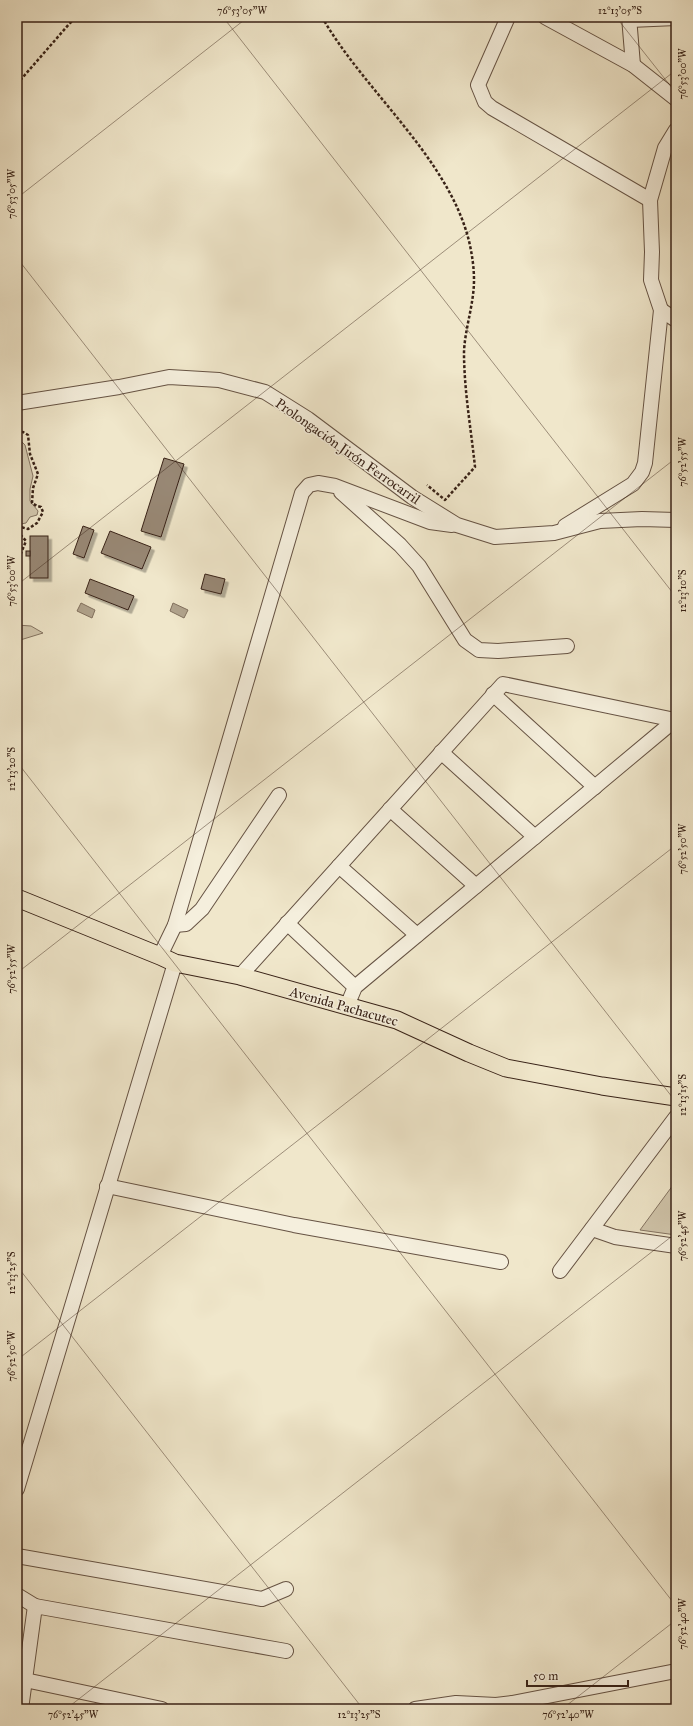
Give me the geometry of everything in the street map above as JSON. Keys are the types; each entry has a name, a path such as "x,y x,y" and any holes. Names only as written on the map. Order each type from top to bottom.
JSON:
{"main road":[{"name":"Avenida Pachacutec","path":"17,898 168,960 240,976 397,1020 506,1068 602,1086 676,1097"}],"street":[{"path":"508,17 478,85 485,102 492,108 650,200"},
{"path":"545,17 633,65 676,99"},
{"path":"633,65 630,19 676,18"},
{"path":"554,533 633,484 642,472 645,463 661,310 651,280 652,252 650,200 665,148 676,130"},
{"path":"661,310 676,320"},
{"name":"Prolongación Jirón Ferrocarril","path":"17,403 119,387 169,377 219,380 265,392 308,419 412,497 457,525 495,537 554,533 600,521 642,519 676,520"},
{"path":"17,1489 107,1186 168,960 175,925 302,493 309,485 318,483 335,486 430,522 457,525"},
{"path":"335,486 400,545 419,566 464,640 479,650 498,651 566,646"},
{"path":"240,976 502,684 675,720 355,987 347,1006"},
{"path":"493,694 595,787"},
{"path":"441,752 535,837"},
{"path":"175,925 186,924 202,909 280,795"},
{"path":"390,809 476,886"},
{"path":"339,866 417,935"},
{"path":"287,923 355,987"},
{"path":"560,1271 676,1117"},
{"path":"107,1186 294,1225 501,1262"},
{"path":"592,1229 615,1237 676,1246"},
{"path":"17,1556 262,1599 286,1589"},
{"path":"17,1595 35,1606 286,1651"},
{"path":"21,1709 35,1606"},
{"path":"415,1709 456,1703 490,1705 512,1703 676,1671"},
{"path":"25,1680 162,1709"}],"path":[{"path":"17,84 70,23 79,17"},
{"path":"322,17 328,29 428,158 452,198 469,240 473,260 474,281 464,351 466,389 475,467 445,500 427,485"},
{"path":"17,526 28,529 37,523 43,512 42,507 32,503 33,488 38,474 30,454 28,435 20,432"},
{"path":"17,531 26,541 20,559 17,563"}],"shaded area":[{"path":"17,437 25,445 33,476 30,489 30,501 38,511 37,515 30,517 26,523 21,524 17,522"},
{"path":"81,603 95,610 92,618 77,611"},
{"path":"173,603 188,610 184,618 170,611"},
{"path":"17,625 31,626 43,633 17,641"},
{"path":"676,1181 676,1235 640,1230"}],"building":[{"path":"164,458 184,464 161,537 141,531"},
{"path":"83,526 94,530 84,558 73,554"},
{"path":"110,531 151,547 142,569 101,553"},
{"path":"30,536 48,536 48,578 30,578"},
{"path":"26,551 30,551 30,556 26,556"},
{"path":"205,574 225,579 221,594 201,589"},
{"path":"90,579 134,596 128,610 85,593"}]}
